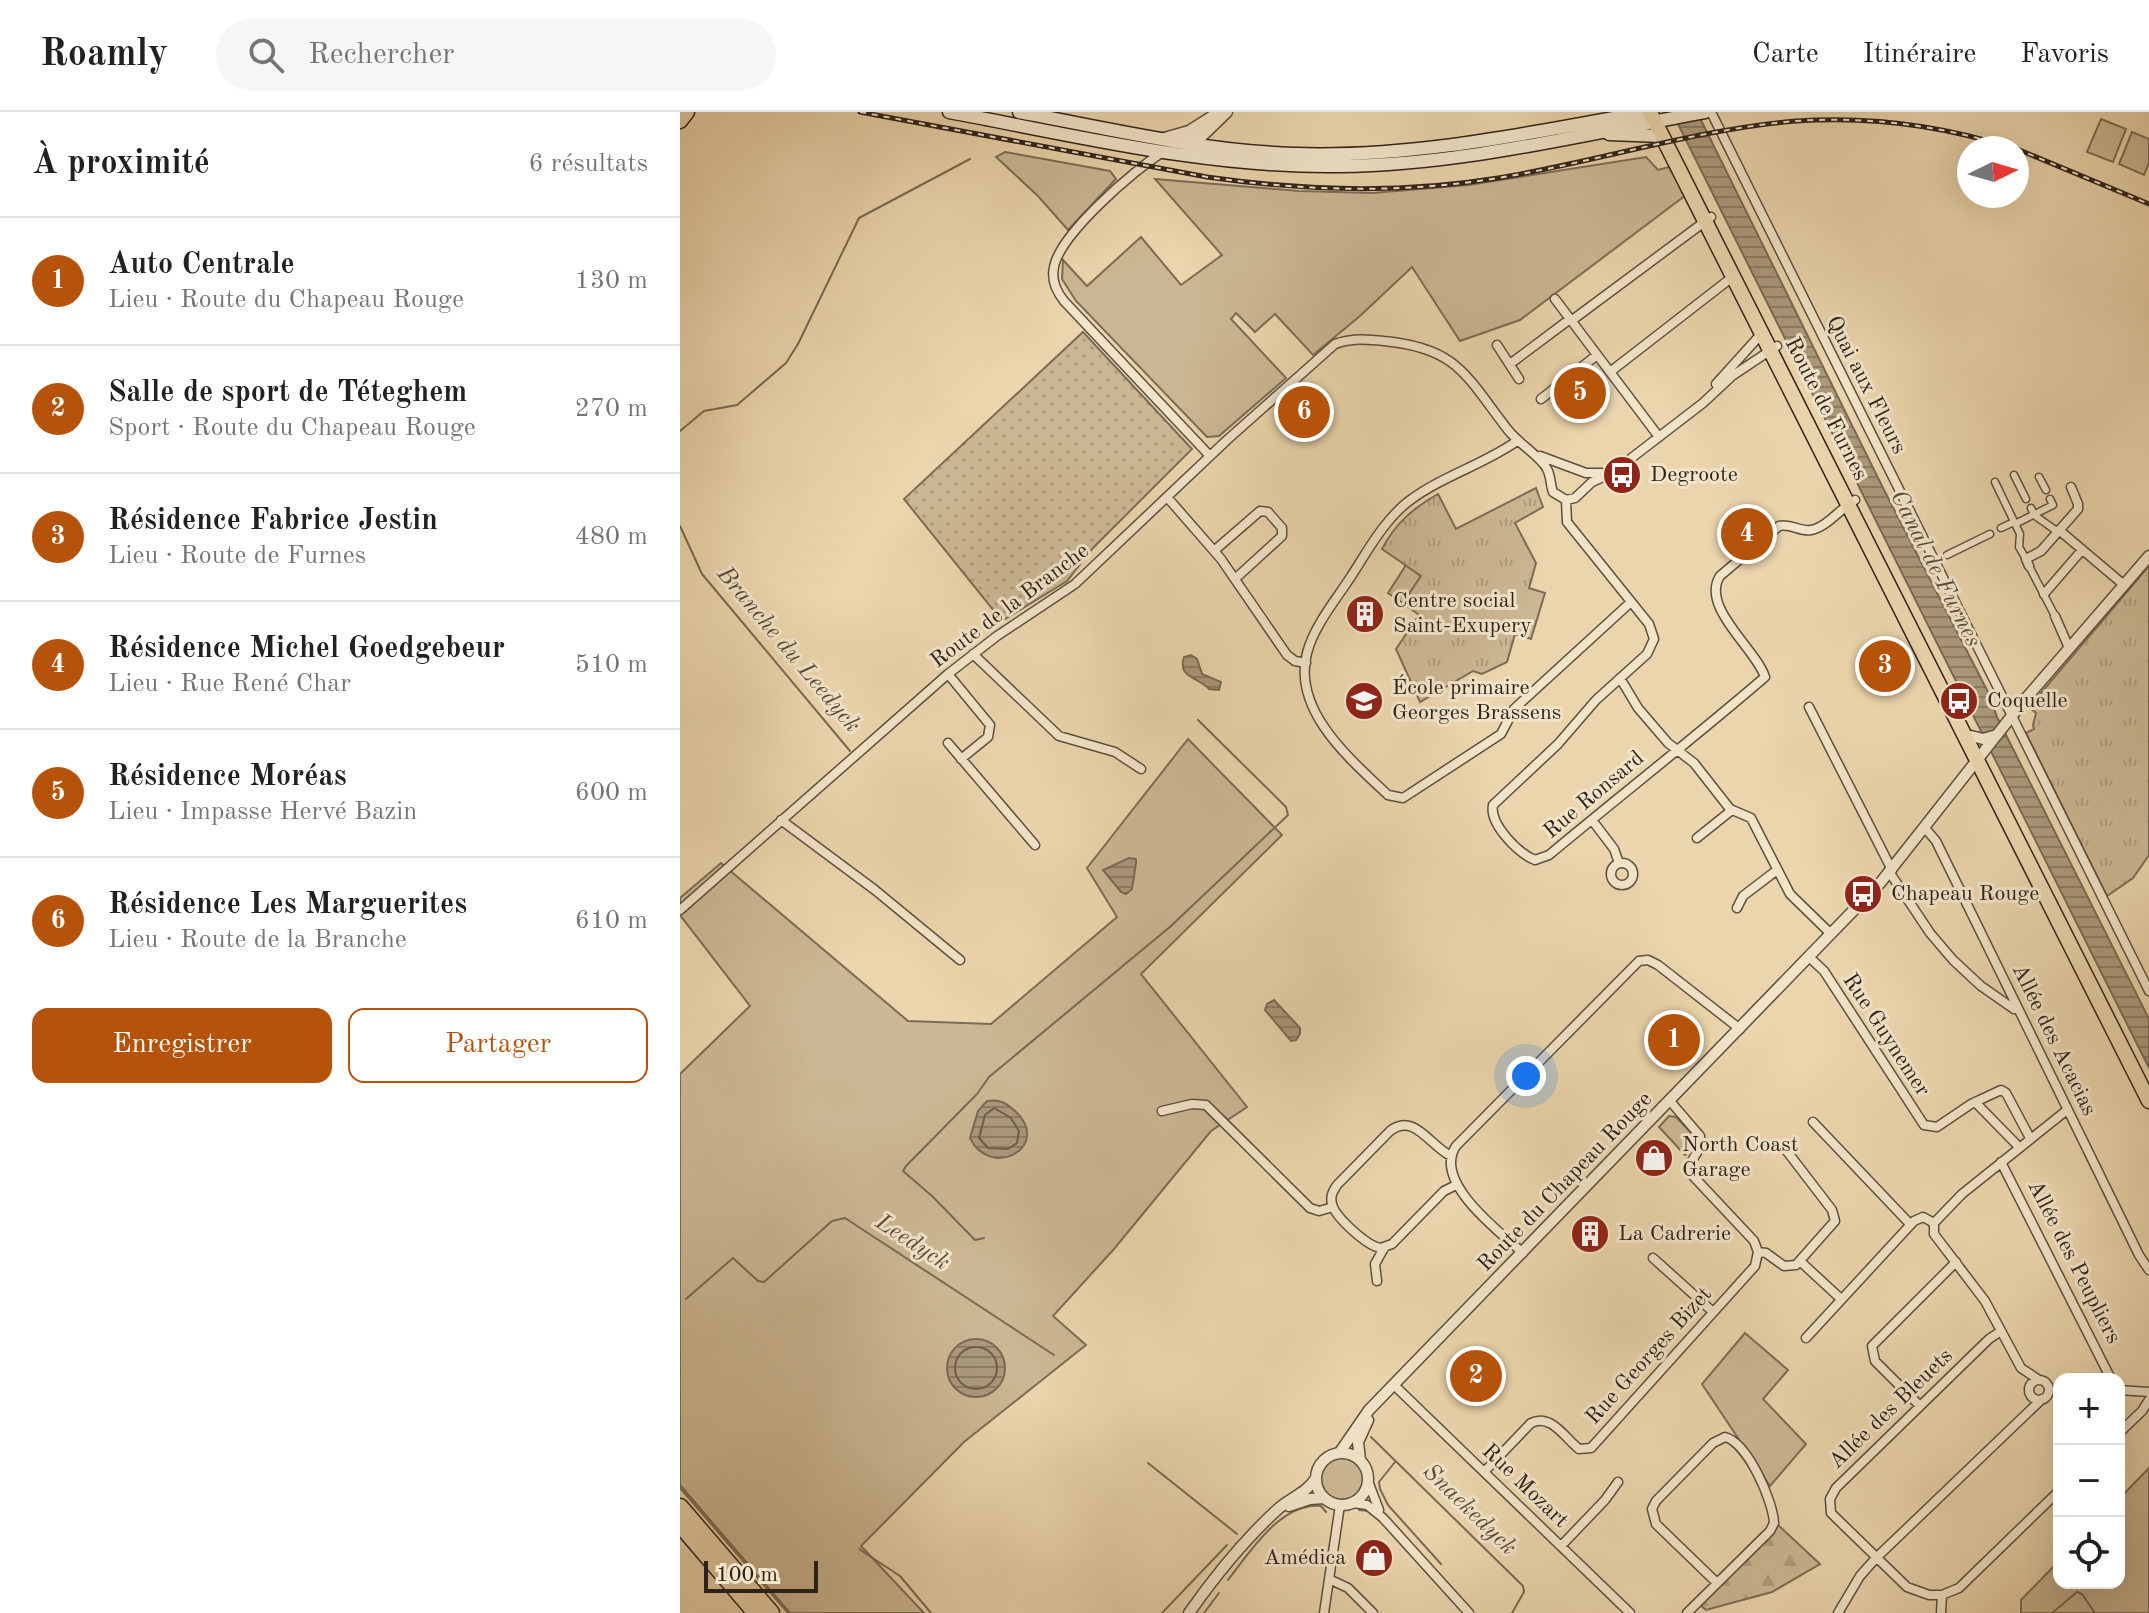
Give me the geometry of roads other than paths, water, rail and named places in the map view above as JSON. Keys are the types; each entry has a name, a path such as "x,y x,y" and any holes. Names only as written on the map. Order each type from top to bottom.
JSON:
{"highway":[{"path":"680,1507 771,1613"},
{"path":"680,1524 756,1613"}],"main road":[{"path":"680,121 687,112"},
{"path":"949,112 1265,165 1353,166 1439,160 1590,133 1655,115"},
{"path":"1019,112 1166,148 1189,144 1296,154 1374,153 1442,147 1566,126 1704,112"},
{"name":"Route de Furnes","path":"1655,115 1662,136 1708,218"},
{"name":"Route de Furnes","path":"1655,115 1980,749 2047,897"},
{"path":"1590,133 1662,136"},
{"name":"Route de Furnes","path":"1852,502 1980,749 1989,787 2149,1101"}],"street":[{"path":"1210,456 1062,298 1053,276 1058,253 1119,187 1152,164 1185,133 1219,112"},
{"path":"1189,144 1219,112"},
{"path":"1166,148 1189,144 1227,112"},
{"name":"Quai aux Fleurs","path":"1711,112 2149,991"},
{"path":"1510,364 1708,218"},
{"path":"1610,372 1736,274"},
{"path":"1555,299 1659,437"},
{"path":"1696,408 1765,331"},
{"name":"Route de la Branche","path":"680,910 948,674 1075,584 1332,345 1363,339 1419,346 1452,361 1469,377 1519,443"},
{"path":"1497,345 1519,379"},
{"path":"1519,443 1546,466 1554,494 1566,500 1575,498 1592,482 1618,468 1659,437 1732,376 1774,348"},
{"path":"1541,399 1597,355"},
{"path":"1519,443 1548,461 1578,470 1597,474 1618,468"},
{"path":"1519,443 1426,490 1403,506 1376,538 1324,618 1310,645 1306,663 1312,704 1330,735 1388,795 1397,799 1409,795 1498,737 1514,709 1631,602"},
{"path":"1550,479 1558,468 1567,466"},
{"path":"1578,470 1584,480 1582,491"},
{"path":"2014,475 2026,499"},
{"path":"2039,477 2046,490"},
{"path":"1995,482 2021,536 2019,547 2069,648"},
{"path":"2028,562 2079,507 2071,487"},
{"path":"1167,497 1215,550 1287,655 1295,661 1306,663"},
{"path":"1566,500 1567,522 1652,628 1654,642 1647,654 1612,686 1638,708 1678,752 1697,766 1732,810 1751,818 1790,894 1831,934"},
{"name":"Rue Ronsard","path":"1612,686 1546,755 1499,797 1491,812 1497,826 1535,860 1546,858 1765,677 1760,664 1734,631 1716,597 1714,587 1718,578 1779,526 1814,529 1852,502"},
{"path":"2001,528 2052,502"},
{"path":"1215,550 1260,511 1268,512 1281,526 1281,537 1236,578"},
{"path":"2033,511 2124,585"},
{"path":"1947,555 1990,534"},
{"path":"2044,594 2082,550"},
{"name":"Route du Chapeau Rouge","path":"1340,1452 1366,1414 1893,868 1955,790 1980,749 1999,734 2149,556"},
{"path":"973,654 1056,734 1071,742 1115,752 1141,769"},
{"path":"948,674 988,720 991,728 988,737 961,759"},
{"path":"1620,678 1638,708"},
{"path":"1809,707 1881,847 1940,945 1965,972 2010,1004 2022,1020"},
{"path":"948,743 1035,845"},
{"path":"1955,790 1970,783 1989,787"},
{"path":"1697,838 1732,810"},
{"path":"781,820 869,885 960,960"},
{"path":"1592,820 1613,846 1619,863"},
{"name":"Allée des Acacias","path":"1925,828 1936,841 2022,1020 2149,1270"},
{"path":"1737,908 1743,896 1777,870"},
{"name":"Rue Guynemer","path":"1809,957 1824,971 1924,1125 1937,1127 1975,1102"},
{"path":"1523,1253 1462,1195 1456,1185 1451,1156 1456,1146 1639,961 1648,960 1658,965 1740,1029"},
{"path":"1995,996 2004,995 2008,989"},
{"path":"2019,1147 1975,1102 2003,1090 2030,1138"},
{"path":"1670,1101 1700,1136 1700,1149 1690,1164 1693,1176 1754,1241 1758,1252 1768,1254 1784,1266 1801,1262 1832,1227 1835,1216 1786,1150"},
{"path":"1162,1111 1192,1104 1206,1105 1310,1208 1322,1211 1333,1207"},
{"path":"2053,1393 2036,1400 2030,1394 1985,1301 1932,1229 1959,1197 2067,1110"},
{"path":"1813,1122 1910,1224"},
{"path":"1384,1248 1369,1245 1333,1207 1335,1188 1399,1125 1415,1127 1437,1148 1451,1156"},
{"name":"Allée des Peupliers","path":"2001,1162 2108,1373"},
{"path":"1377,1281 1376,1261 1384,1248 1394,1242 1444,1191 1456,1185"},
{"path":"1806,1338 1910,1224 1921,1217 1934,1223"},
{"name":"Rue Georges Bizet","path":"1484,1472 1537,1420 1549,1422 1579,1449 1591,1448 1755,1266 1758,1252"},
{"path":"1653,1258 1713,1312"},
{"path":"1801,1262 1841,1299"},
{"path":"1920,1406 1875,1361 1872,1346 1956,1262"},
{"name":"Allée des Bleuets","path":"1942,1595 1925,1595 1912,1590 1876,1558 1833,1516 1831,1496 1989,1339 2001,1331"},
{"path":"1838,1613 1860,1576 1876,1558 2045,1397 2048,1388 2026,1373 2014,1357"},
{"path":"2026,1413 2031,1405 2032,1383 2053,1382"},
{"name":"Route du Chapeau Rouge","path":"1360,1460 1358,1442 1362,1432 1395,1386"},
{"name":"Rue Mozart","path":"1395,1386 1630,1613"},
{"path":"2125,1390 2149,1392"},
{"path":"2125,1427 2149,1400"},
{"path":"1687,1613 1770,1531 1775,1521 1762,1482 1739,1445 1725,1437 1713,1443 1655,1503 1652,1512 1656,1524 1717,1583"},
{"path":"1383,1518 1373,1498 1367,1470 1360,1460 1352,1454 1340,1452 1324,1459 1317,1469 1316,1478 1318,1490 1324,1498 1340,1505 1353,1503 1370,1506 1469,1613"},
{"path":"1189,1613 1229,1561 1270,1516 1308,1488 1316,1478"},
{"path":"1353,1503 1364,1492 1368,1481"},
{"path":"1561,1546 1618,1482"},
{"path":"1941,1613 1942,1595 1964,1584 2053,1497"},
{"path":"1270,1516 1296,1503 1324,1498"},
{"path":"1324,1613 1340,1505"},
{"path":"1329,1579 1348,1588 1373,1613"},
{"path":"1615,1613 1622,1605"}],"water":[{"path":"1672,112 1697,112 1989,694 1997,717 2149,1019 2149,1068"},
{"path":"1191,655 1197,659 1202,674 1221,682 1219,690 1209,689 1186,673 1184,657"},
{"path":"1129,858 1136,859 1136,863 1132,889 1126,894 1103,870"},
{"path":"1274,1000 1300,1028 1296,1040 1291,1041 1265,1010 1267,1004"},
{"path":"987,1101 1006,1104 1025,1124 1027,1136 1015,1154 1003,1158 991,1157 980,1151 970,1138 978,1111"},
{"path":"976,1339 996,1348 1005,1368 996,1388 976,1397 956,1388 947,1368 956,1348"}],"waterway":[{"name":"Branche du Leedyck","path":"680,431 704,411 737,405 786,363 859,218 970,159"},
{"name":"Branche du Leedyck","path":"680,526 702,574 850,751"},
{"path":"984,1238 975,1240 903,1171 906,1166 977,1094 989,1077 1171,926 1288,815 1286,807 1198,720"},
{"name":"Leedyck","path":"686,1299 733,1258 758,1281 764,1282 832,1221 845,1218 1054,1355"},
{"name":"Snaekedyck","path":"1371,1437 1523,1586 1524,1592 1512,1613"},
{"path":"1395,1462 1379,1482 1380,1489 1388,1505 1441,1564"},
{"path":"1148,1463 1237,1534"},
{"path":"680,1485 790,1613"},
{"path":"1228,1580 1280,1520 1306,1507 1321,1506 1326,1512"},
{"path":"1359,1510 1369,1511"},
{"path":"1162,1613 1227,1545"},
{"path":"859,1549 900,1576 931,1613"},
{"path":"2052,1613 2077,1592 2082,1594 2095,1613"},
{"path":"1204,1613 1219,1593"}],"railway":[{"path":"860,112 1207,177 1353,189 1425,187 1498,178 1684,138 1796,121 1851,120 1906,124 1969,136"},
{"path":"2029,154 2149,204"}],"place":[{"name":"Résidence Moréas","path":"1580,393"},
{"name":"Résidence Les Marguerites","path":"1304,412"},
{"name":"Degroote","path":"1622,475"},
{"name":"Résidence Michel Goedgebeur","path":"1747,534"},
{"name":"Centre social Saint-Exupery","path":"1365,614"},
{"name":"Résidence Fabrice Jestin","path":"1885,666"},
{"name":"École primaire Georges Brassens","path":"1364,701"},
{"name":"Coquelle","path":"1959,701"},
{"name":"Chapeau Rouge","path":"1863,894"},
{"name":"Auto Centrale","path":"1674,1040"},
{"name":"North Coast Garage","path":"1654,1158"},
{"name":"La Cadrerie","path":"1590,1234"},
{"name":"Salle de sport de Téteghem","path":"1476,1376"},
{"name":"Amédica","path":"1374,1558"}],"water label":[{"name":"Canal de Furnes","path":"1935,569"}]}
